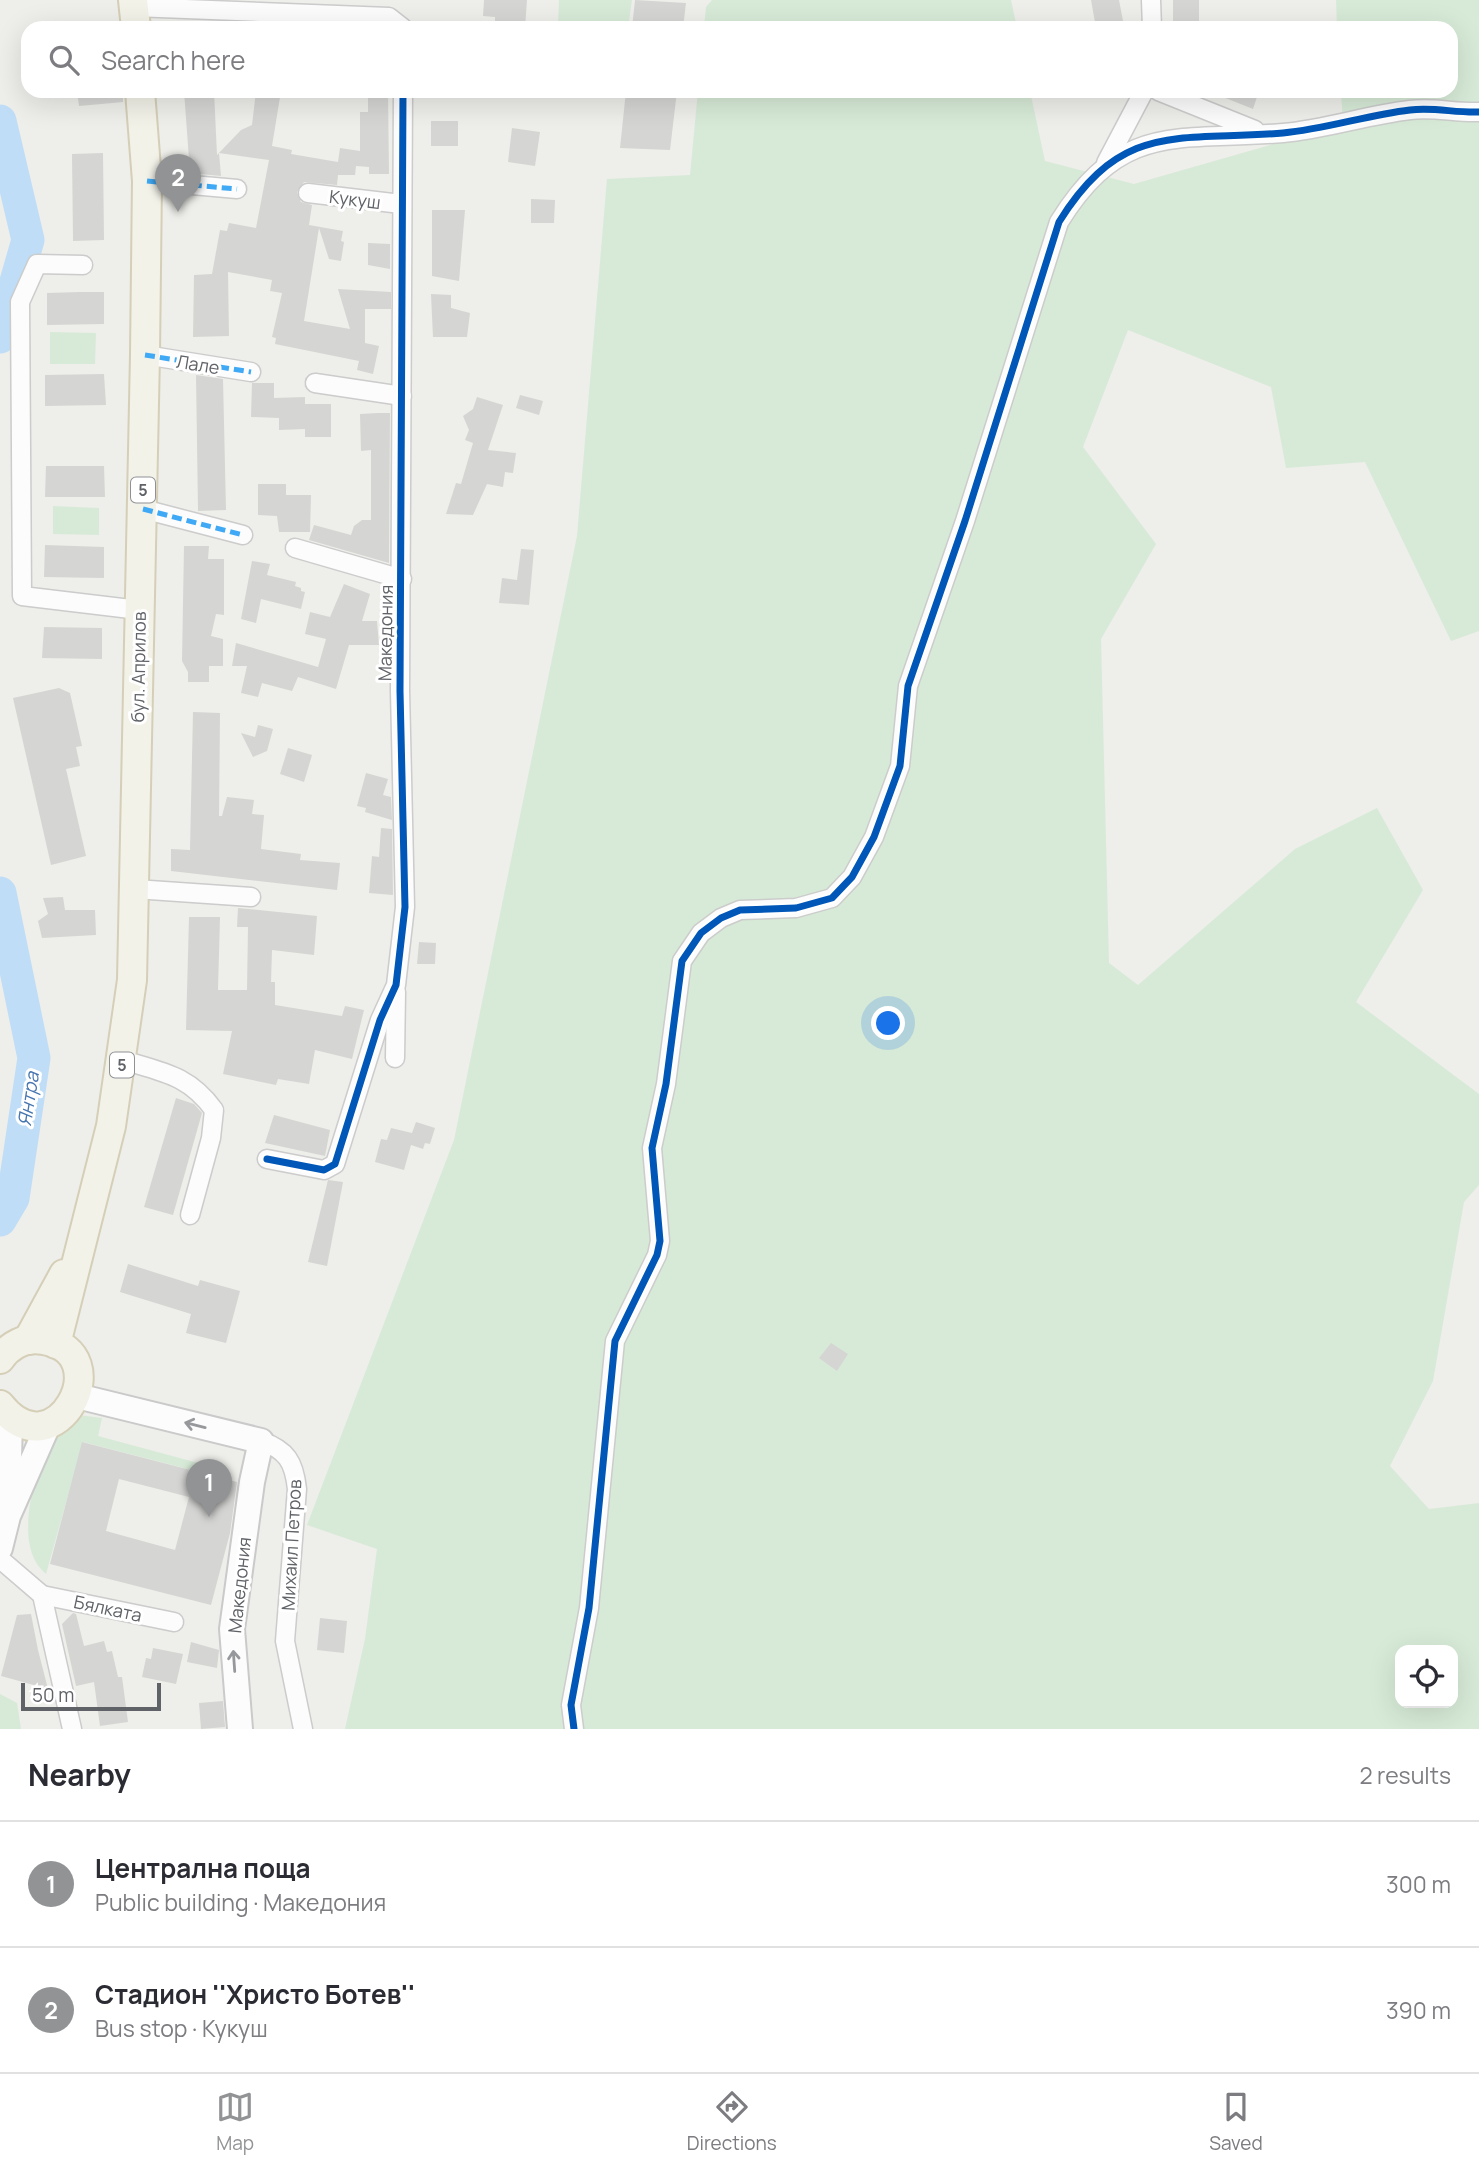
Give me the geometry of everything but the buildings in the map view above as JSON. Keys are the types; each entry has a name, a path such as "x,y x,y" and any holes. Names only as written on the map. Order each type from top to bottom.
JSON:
{"main road":[{"name":"бул. Априлов","path":"56,1344 111,1126 123,1060 132,980 143,509 147,181 141,98"},
{"name":"бул. Априлов","path":"28,1340 83,1237"},
{"path":"5,1411 29,1425 49,1423 66,1413 77,1396 79,1377 75,1364 56,1344 28,1340"},
{"name":"5","path":"0,1359 10,1347 28,1340"},
{"name":"Михаил Петров","path":"77,1396 261,1441"},
{"path":"5,1411 8,1516"},
{"path":"0,1548 8,1516 49,1423"},
{"name":"Македония","path":"240,1729 232,1629 261,1441"}],"street":[{"path":"1151,0 1152,21"},
{"path":"134,12 389,17 395,21"},
{"name":"Македония","path":"267,1159 324,1170 335,1164 380,1020 396,985 405,907 401,579 403,98"},
{"path":"1103,169 1140,98"},
{"path":"1175,98 1262,133"},
{"path":"574,1729 571,1705 589,1608 615,1341 657,1255 660,1241 652,1148 666,1084 682,961 701,933 721,918 740,910 796,908 832,898 852,877 874,837 900,766 908,686 965,521 1059,222 1070,204 1103,169 1123,153 1178,137 1312,129 1408,110 1439,107 1479,112"},
{"path":"147,181 237,189"},
{"name":"Кукуш","path":"308,193 401,204"},
{"path":"83,265 37,264 20,302 22,596 139,610"},
{"name":"Лале","path":"145,355 251,372"},
{"path":"315,383 402,396"},
{"path":"143,509 243,535"},
{"path":"295,548 401,579"},
{"path":"135,889 251,897"},
{"path":"395,1058 396,985"},
{"path":"123,1060 177,1076 201,1092 214,1111 211,1138 190,1215"},
{"name":"Михаил Петров","path":"261,1441 285,1452 295,1468 298,1489 285,1641 303,1729"},
{"path":"0,1559 41,1595 72,1729"},
{"name":"Бялката","path":"41,1595 174,1622"}],"green space":[{"path":"559,0 632,0 629,21 558,21"},
{"path":"712,0 1011,0 1016,21 705,21 706,7"},
{"path":"1336,0 1479,0 1479,631 1451,641 1365,462 1286,468 1271,387 1128,330 1083,447 1156,544 1101,639 1109,963 1138,985 1295,849 1377,808 1423,890 1356,1002 1479,1094 1479,1185 1464,1202 1433,1381 1390,1466 1429,1509 1479,1503 1479,1729 345,1729 365,1639 377,1549 307,1525 454,1140 577,536 607,179 690,175 697,98 1032,98 1045,161 1134,184 1343,124 1341,98 1458,98 1458,21 1337,21"},
{"path":"50,332 96,333 95,364 50,364"},
{"path":"53,506 99,508 99,535 53,534"},
{"path":"79,1415 102,1418 98,1436 213,1467 211,1475 83,1442 46,1574 35,1561 29,1544 28,1525 34,1483 50,1430"},
{"path":"0,1694 17,1703 21,1729 0,1729"}],"waterway":[{"name":"Янтра","path":"0,121 28,240 0,337"},
{"name":"Янтра","path":"0,893 34,1058 13,1198 0,1220"}],"marked path":[{"path":"147,181 237,189"},
{"path":"145,355 251,372"},
{"path":"143,509 243,535"}],"cycle path":[{"path":"267,1159 324,1170 335,1164 380,1020 396,985 405,907 400,691 403,98"},
{"path":"574,1729 571,1705 589,1608 615,1341 657,1255 660,1241 652,1148 666,1084 682,961 701,933 721,918 740,910 796,908 832,898 852,877 874,837 900,766 908,686 965,521 1059,222 1083,189 1107,166 1131,151 1157,142 1299,131 1410,110 1479,112"}],"place":[{"name":"Стадион ''Христо Ботев''","path":"178,212"},
{"name":"Централна поща","path":"209,1517"}]}
